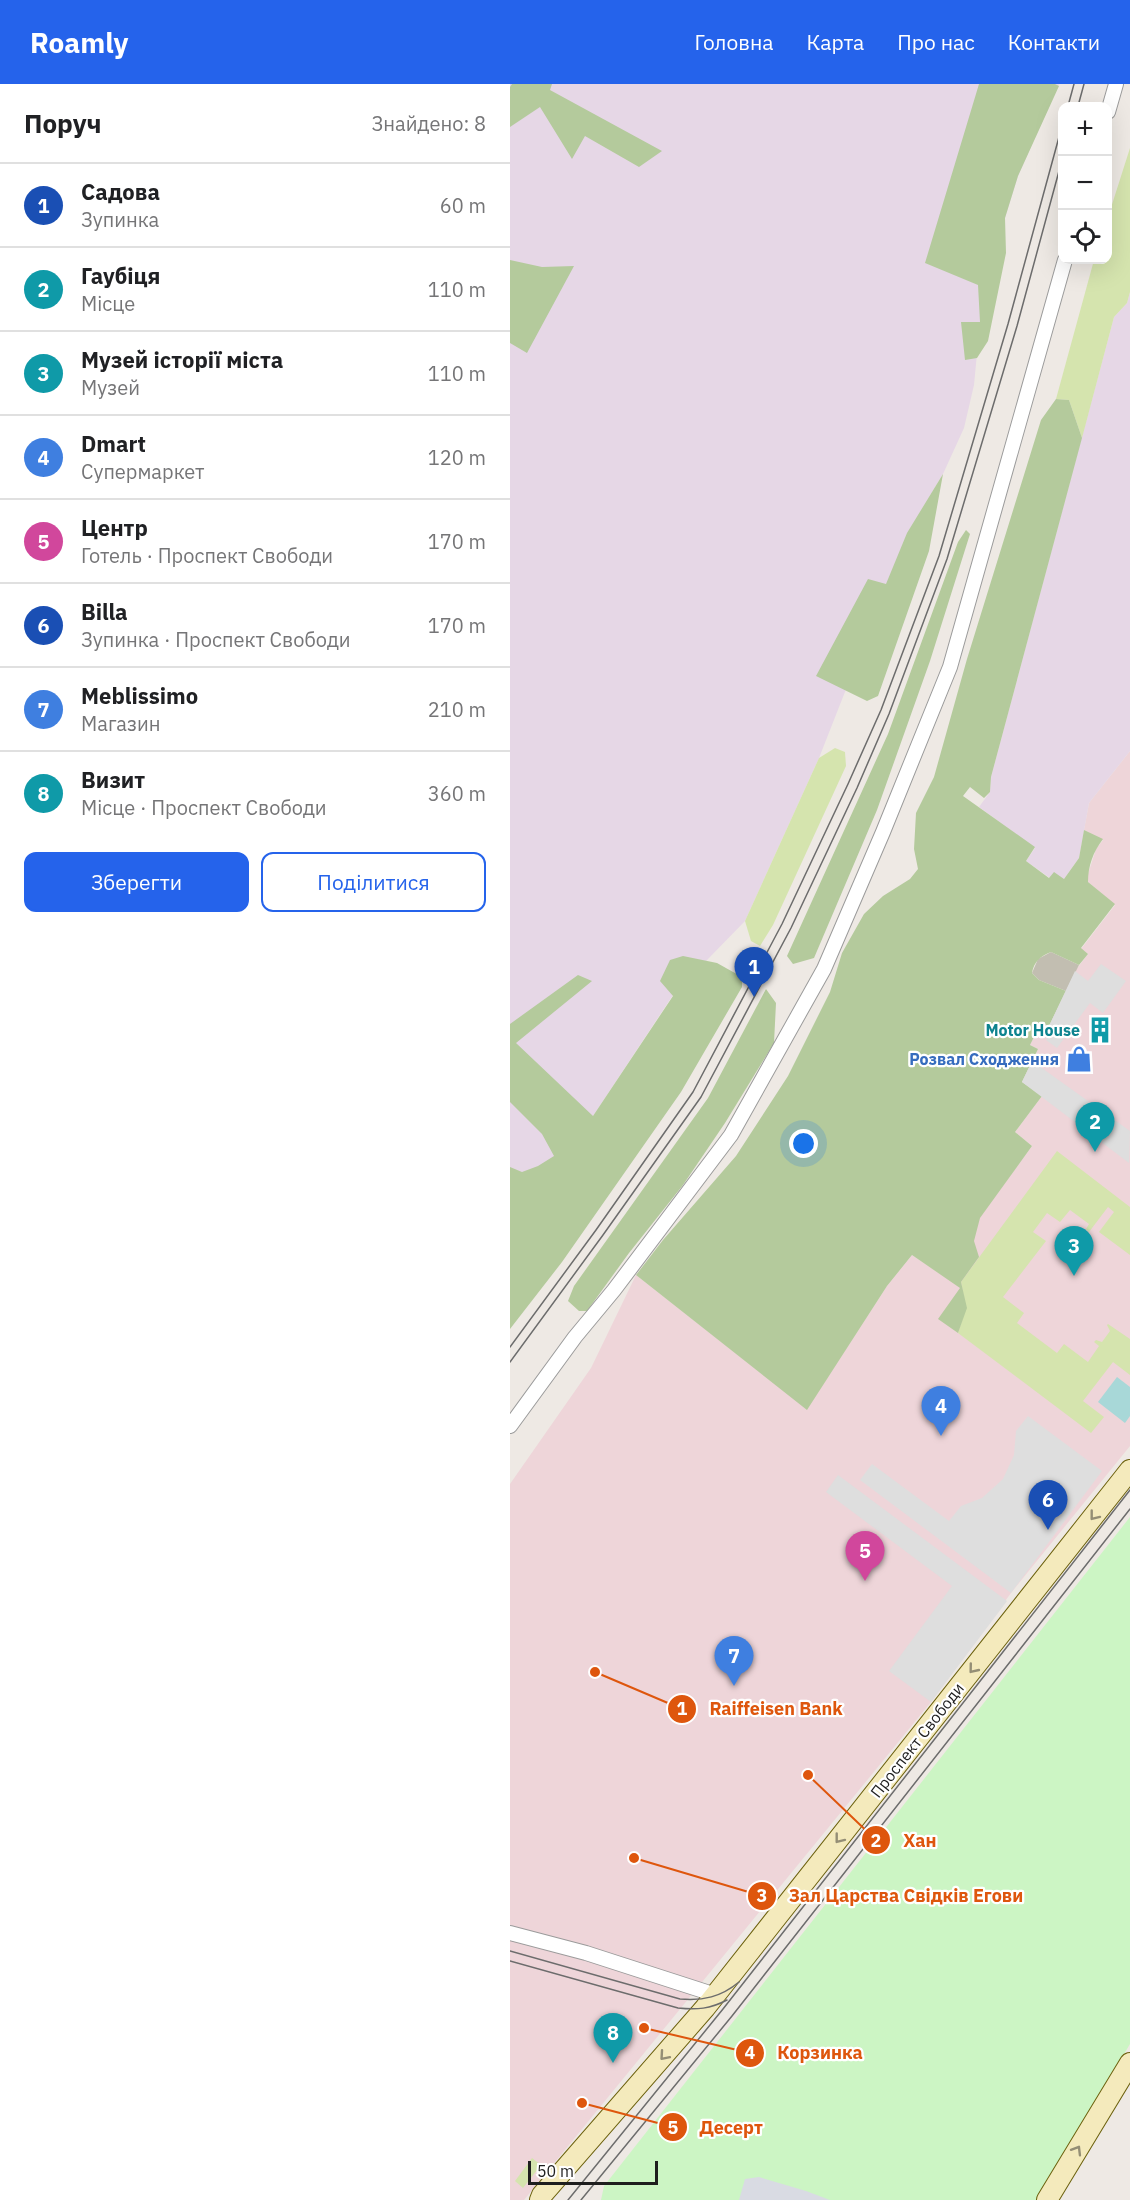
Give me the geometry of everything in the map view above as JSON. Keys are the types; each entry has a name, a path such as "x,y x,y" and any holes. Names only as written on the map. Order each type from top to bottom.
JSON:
{"main road":[{"name":"Проспект Свободи","path":"540,2198 716,1995 1130,1470"},
{"path":"1047,2200 1130,2063"}],"street":[{"path":"1110,102 1116,84"},
{"path":"510,1426 575,1337 614,1290 730,1135 824,969 950,667 1064,264"},
{"path":"510,1933 586,1953 716,1995"}],"shaded area":[{"path":"510,84 1059,84 1018,176 1005,218 980,322 974,385 964,428 943,474 907,534 819,758 745,921 673,995 510,1247"},
{"path":"1130,292 1130,751 1089,803 1079,858 1064,879 1050,878 1026,861 1035,848 979,807 990,792 991,777 1114,317 1127,303"},
{"path":"1130,751 1130,1446 1011,1593 931,1702 524,2200 510,2200 510,1484 591,1368 636,1275 807,1409 887,1286 912,1255 939,1273 1032,1146 1015,1132 1042,1096 1022,1082 1038,1049 1030,1045 1041,1023 1049,1026 1075,971 1088,954 1081,949 1115,905 1088,882 1088,874 1096,849 1103,840 1084,830 1089,803"},
{"path":"1051,952 1079,965 1066,991 1039,980 1032,973 1038,959"},
{"path":"1101,964 1126,981 1103,1013 1090,1003 1057,1048 1046,1040 1052,1028 1049,1026 1075,971 1088,981"},
{"path":"1032,1061 1130,1131 1129,1163 1022,1082"},
{"path":"1028,1416 1102,1471 1011,1593 860,1480 872,1464 949,1521 961,1506 982,1498 1003,1479 1014,1455 1016,1431"},
{"path":"838,1475 1007,1601 931,1702 889,1671 952,1586 826,1492"},
{"path":"759,2177 830,2200 739,2200 745,2179"}],"green space":[{"path":"512,84 552,84 550,90 662,151 639,167 585,136 572,159 540,107 510,127 510,87"},
{"path":"979,84 1055,84 1059,86 1018,176 1005,218 1006,253 988,341 977,358 965,360 961,322 980,322 978,285 925,263"},
{"path":"1130,148 1130,292 1127,303 1114,317 1082,438 1069,400 1056,399 1093,264 1112,264 1112,204"},
{"path":"510,260 542,267 574,266 527,353 510,343"},
{"path":"1056,399 1069,400 1082,438 991,777 990,792 984,798 970,787 963,796 1035,847 1026,861 1049,878 1054,872 1064,879 1079,858 1084,830 1103,839 1092,859 1088,882 1115,904 1081,948 1088,954 1079,965 1051,952 1044,955 1034,965 1032,973 1039,980 1066,991 1049,1026 1041,1023 1030,1045 1038,1049 1022,1082 1042,1096 1015,1132 1032,1146 980,1218 974,1241 979,1257 961,1282 967,1308 958,1333 938,1319 960,1288 912,1255 887,1286 807,1410 636,1275 663,1240 736,1156 788,1076 830,992 842,953 864,914 883,896 910,879 918,869 914,849 916,813 934,777 967,659 1041,420"},
{"path":"943,474 929,551 878,696 867,701 816,676 868,579 886,584 907,533"},
{"path":"966,530 970,534 930,661 877,810 814,958 793,964 787,956 888,734 958,542"},
{"path":"835,748 845,752 846,766 773,925 760,946 751,941 745,921 819,758"},
{"path":"683,956 717,963 742,977 742,987 681,1092 562,1262 510,1329 510,1167 522,1172 554,1156 542,1134 510,1102 510,1024 578,975 592,981 516,1043 593,1116 673,996 660,981 670,960"},
{"path":"766,989 776,1003 774,1043 725,1123 683,1185 587,1311 579,1311 568,1301 574,1286 708,1098"},
{"path":"1057,1151 1130,1207 1130,1255 1099,1232 1114,1212 1108,1207 1089,1232 1086,1229 1089,1224 1070,1210 1060,1222 1047,1213 1033,1232 1046,1241 1003,1297 1024,1313 1017,1323 1057,1353 1064,1344 1088,1362 1099,1346 1094,1342 1096,1340 1102,1342 1110,1331 1108,1324 1130,1339 1130,1375 1113,1362 1083,1401 1104,1417 1091,1433 958,1333 966,1308 961,1282"},
{"path":"1130,1517 1130,2044 1037,2200 601,2200 604,2186"},
{"path":"532,2158 541,2165 523,2188 515,2181"}],"water":[{"path":"1117,1377 1130,1387 1130,1416 1125,1423 1098,1402"}],"tram line":[{"path":"1069,102 1074,84"},
{"path":"1079,102 1084,84"},
{"path":"510,1347 693,1092 782,924 848,784 881,710 939,556 1008,324 1058,141"},
{"path":"510,1362 701,1097 791,928 857,788 889,714 947,559 1017,326 1058,175"},
{"path":"568,2200 723,2009 1130,1490"},
{"path":"581,2200 732,2016 1130,1509"},
{"path":"510,1951 680,1999 711,1997 739,1982"},
{"path":"510,1961 678,2008 703,2008 727,2000"}],"place":[{"name":"Садова","path":"754,997"},
{"name":"Motor House","path":"1100,1030"},
{"name":"Розвал Сходження","path":"1079,1059"},
{"name":"Гаубіця","path":"1095,1152"},
{"name":"Музей історії міста","path":"1074,1276"},
{"name":"Dmart","path":"941,1436"},
{"name":"Billa","path":"1048,1530"},
{"name":"Центр","path":"865,1581"},
{"name":"Raiffeisen Bank","path":"595,1672"},
{"name":"Meblissimo","path":"734,1686"},
{"name":"Хан","path":"808,1775"},
{"name":"Зал Царства Свiдкiв Егови","path":"634,1858"},
{"name":"Корзинка","path":"644,2028"},
{"name":"Визит","path":"613,2063"},
{"name":"Десерт","path":"582,2103"}]}
